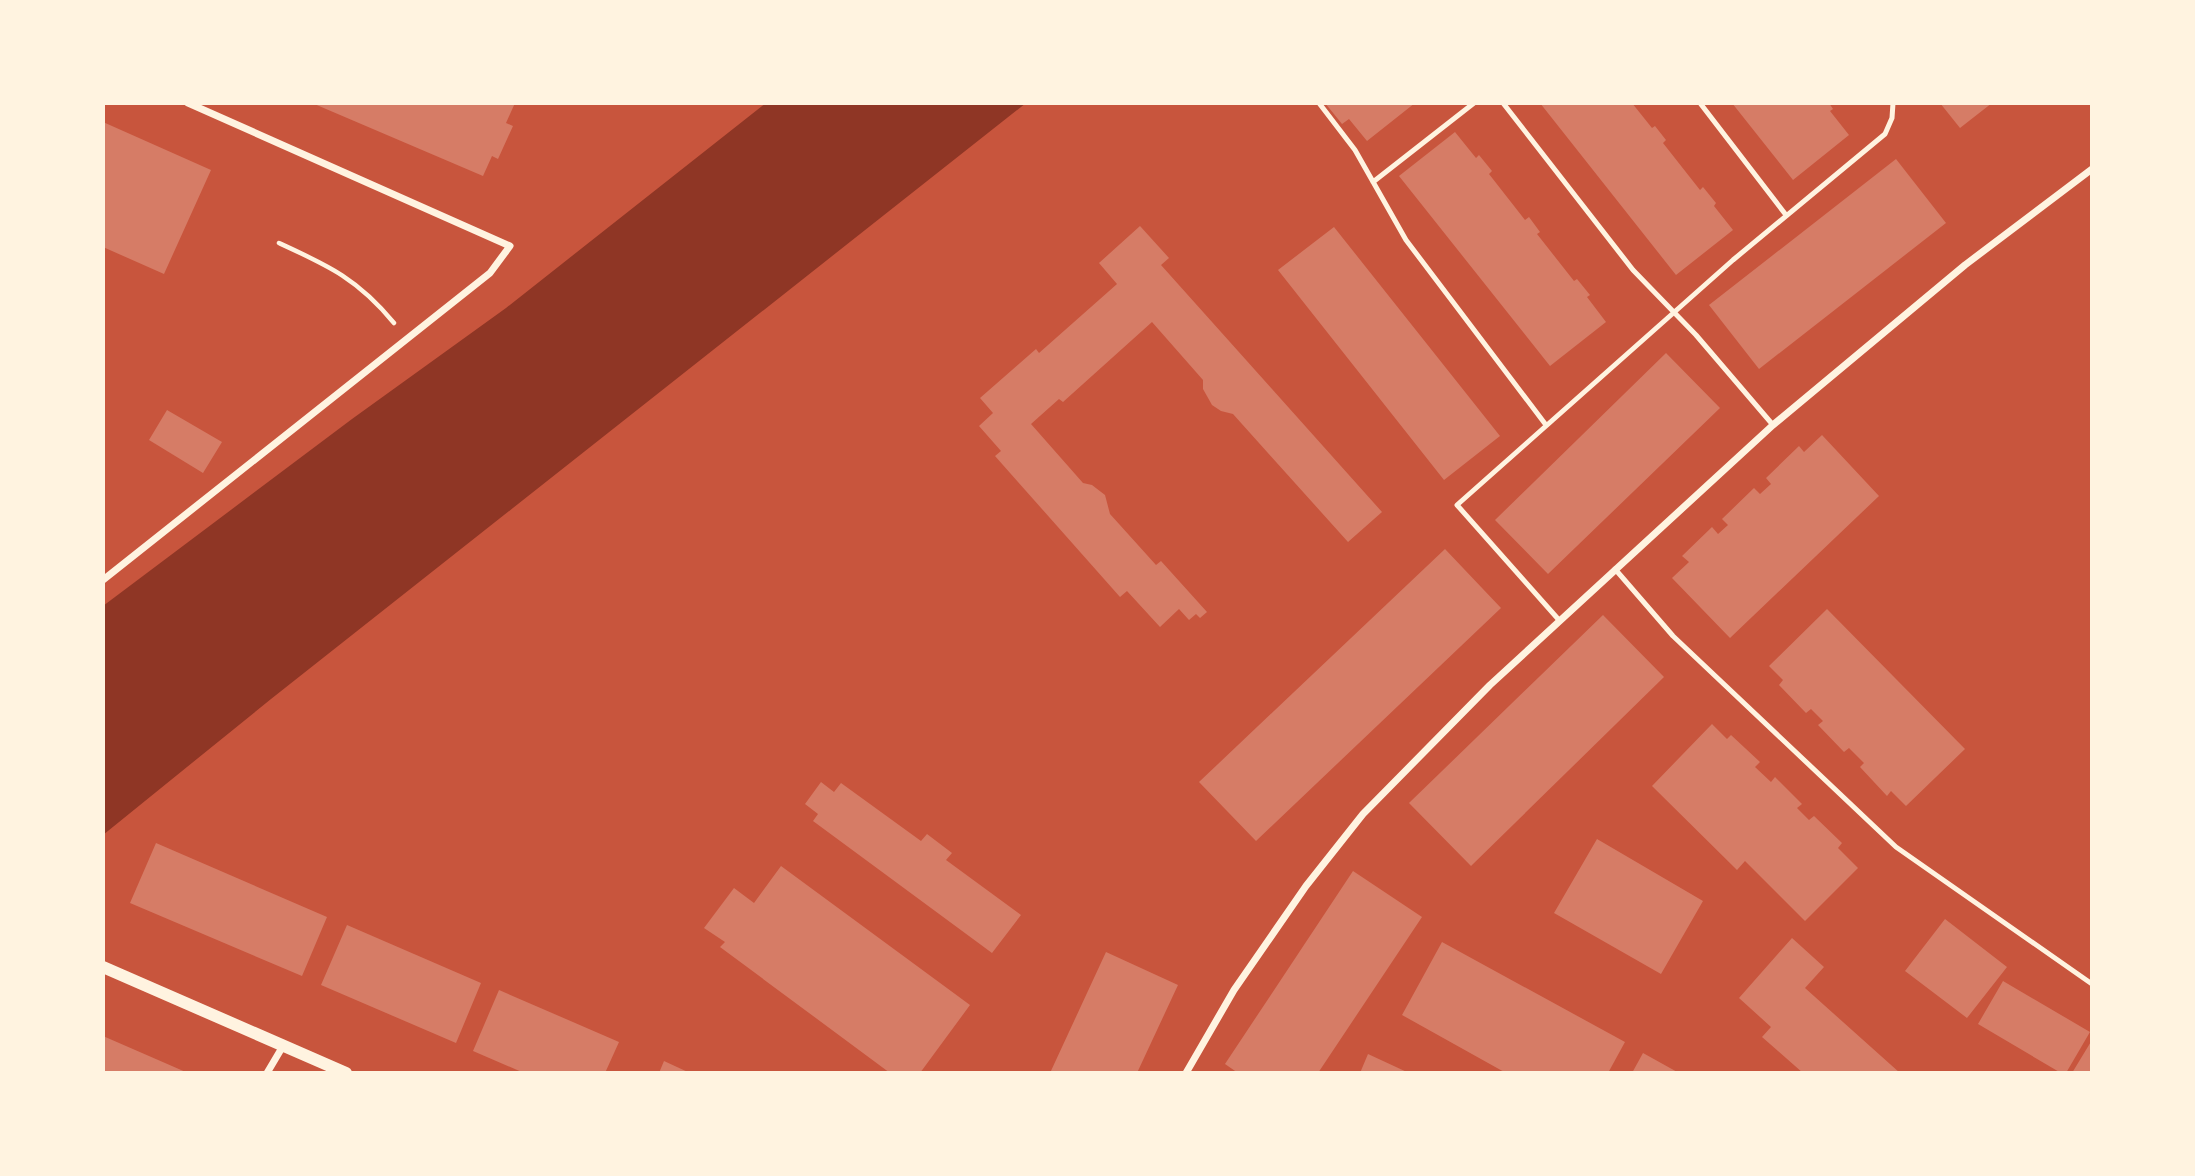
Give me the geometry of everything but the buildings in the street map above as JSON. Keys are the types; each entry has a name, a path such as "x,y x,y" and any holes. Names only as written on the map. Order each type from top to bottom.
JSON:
{"street":[{"path":"103,580 490,273 509,246 188,103"},
{"path":"1186,1073 1212,1026 1258,955 1363,814 1490,685 1773,425 1954,274 2092,169"},
{"path":"103,967 346,1073"},
{"path":"267,1073 284,1046"}],"lane":[{"path":"1319,103 1355,150 1406,240 1546,425"},
{"path":"1373,182 1474,103"},
{"path":"1503,103 1633,270 1696,335 1773,425"},
{"path":"1700,103 1786,215"},
{"path":"1559,620 1457,505 1673,312 1885,134 1892,118 1894,103"},
{"path":"1615,569 1673,636 1896,848 2092,985"}],"path":[{"path":"279,243 333,268 361,288 378,303 407,339"}],"shaded area":[{"path":"766,103 1026,103 271,699 103,835 103,606 352,419 506,308"}]}
